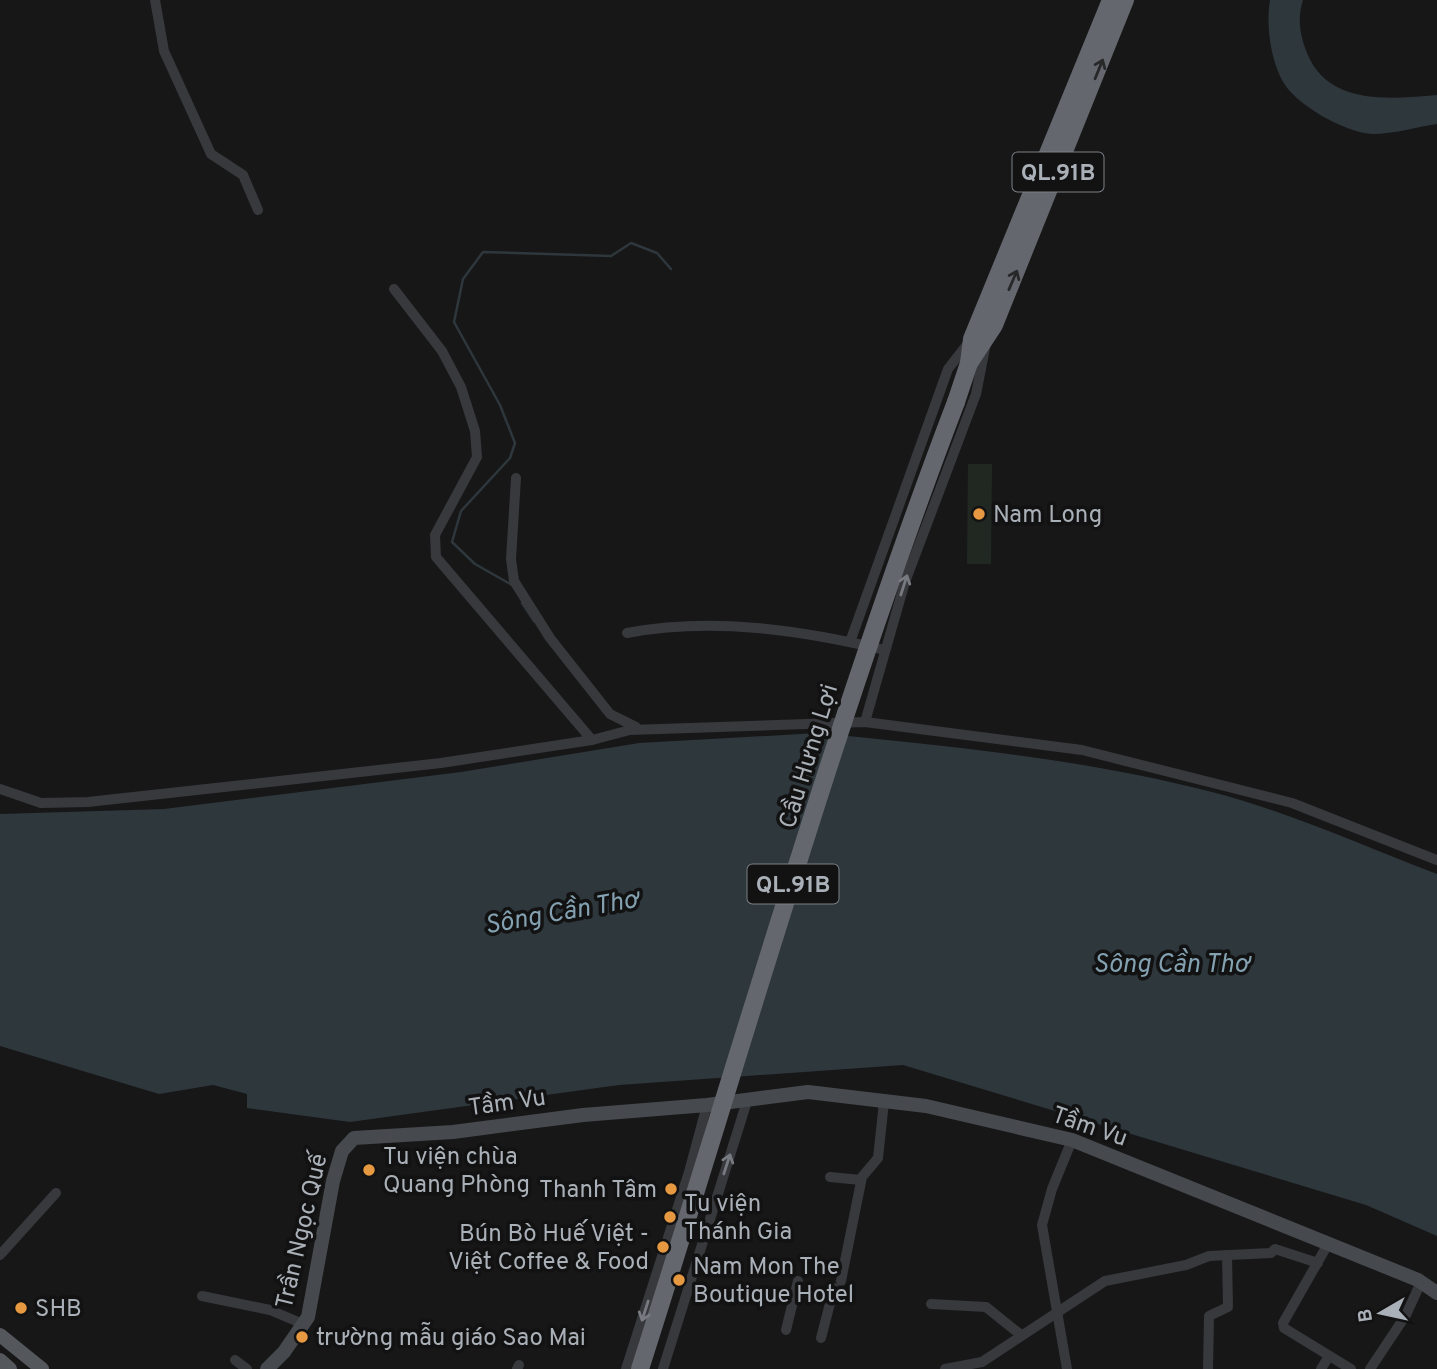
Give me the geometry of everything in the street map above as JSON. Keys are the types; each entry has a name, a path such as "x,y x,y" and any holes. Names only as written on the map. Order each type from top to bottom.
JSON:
{"highway":[{"name":"QL.91B","path":"1039,201 1111,0"},
{"name":"QL.91B","path":"979,340 1125,0"},
{"name":"Cầu Hưng Lợi","path":"640,1369 862,665 908,527 979,340"}],"main road":[{"path":"0,1335 41,1369"},
{"path":"0,1360 10,1369"}],"street":[{"path":"155,0 164,51 211,153 238,169 258,210"},
{"path":"394,289 442,351 461,387 475,430 477,457 435,535 436,557 596,738"},
{"path":"850,642 948,369 979,340"},
{"path":"865,722 905,582 976,394 979,340"},
{"path":"516,478 511,559 514,582 550,638 610,714 643,729"},
{"path":"627,633 669,625 698,624 808,633 885,650"},
{"path":"0,789 41,803 88,802 237,788 441,763 630,730 865,722 1082,750 1292,803 1437,860"},
{"name":"Tầm Vu","path":"354,1138 453,1132 583,1115 707,1105 808,1092 926,1106 1072,1140 1421,1282 1437,1293"},
{"path":"663,1369 748,1098"},
{"path":"821,1338 837,1285 861,1180 878,1158 884,1102"},
{"path":"626,1369 689,1172 707,1105"},
{"name":"Trần Ngọc Quế","path":"267,1369 284,1352 307,1317 338,1163 342,1151 354,1138"},
{"path":"1067,1369 1042,1225 1052,1189 1072,1140"},
{"path":"830,1177 861,1180"},
{"path":"0,1255 57,1193"},
{"path":"1328,1244 1283,1323 1284,1328 1351,1369"},
{"path":"945,1369 982,1362 1105,1280 1227,1255 1271,1253 1275,1249 1318,1263"},
{"path":"1208,1369 1209,1316 1228,1307 1227,1255"},
{"path":"786,1330 798,1281"},
{"path":"1370,1369 1406,1315 1421,1282"},
{"path":"202,1296 270,1310 303,1324"},
{"path":"931,1304 986,1307 1021,1335"},
{"path":"1321,1369 1329,1356"},
{"path":"235,1360 247,1369"}],"shaded area":[{"name":"Nam Long","path":"968,464 992,464 991,564 967,564"}],"water":[{"path":"1270,0 1303,0 1300,20 1307,53 1317,70 1330,82 1345,91 1363,95 1400,98 1437,95 1437,124 1373,134 1349,129 1309,107 1288,89 1274,61 1268,19"},
{"name":"Sông Cần Thơ","path":"818,733 1016,755 1164,781 1269,809 1437,874 1437,1236 1366,1205 903,1065 619,1085 350,1122 247,1108 247,1094 213,1085 159,1094 0,1046 0,814 164,809 461,772 639,743"}],"waterway":[{"path":"512,585 475,564 452,542 461,511 510,458 515,443 500,405 454,322 463,279 483,252 611,256 631,243 657,253 671,269"},
{"path":"522,603 534,621"}],"place":[{"name":"Nam Long","path":"979,514"},
{"name":"Tu viện chùa Quang Phòng","path":"369,1170"},
{"name":"Thanh Tâm","path":"671,1189"},
{"name":"Tu viện Thánh Gia","path":"670,1217"},
{"name":"Bún Bò Huế Việt - Việt Coffee & Food","path":"663,1247"},
{"name":"Nam Mon The Boutique Hotel","path":"679,1280"},
{"name":"SHB","path":"21,1308"},
{"name":"trường mẫu giáo Sao Mai","path":"302,1337"}]}
